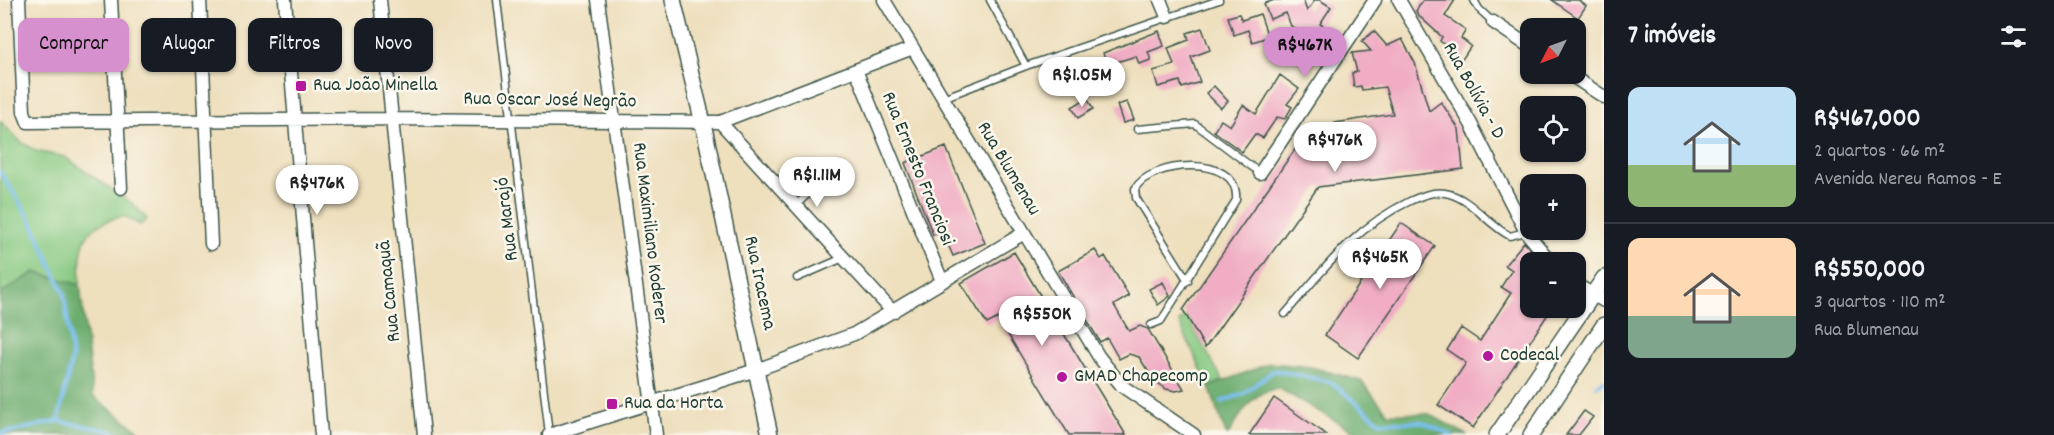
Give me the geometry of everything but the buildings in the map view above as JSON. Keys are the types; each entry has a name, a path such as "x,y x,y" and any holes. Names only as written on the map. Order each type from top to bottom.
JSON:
{"street":[{"name":"Rua Oscar José Negrão","path":"19,0 24,112 28,122 294,119 720,122 913,48"},
{"path":"111,0 121,188"},
{"path":"200,0 212,244"},
{"path":"285,0 321,435"},
{"name":"Rua Camaquã","path":"380,0 424,435"},
{"name":"Rua Maximiliano Koderer","path":"598,0 656,435"},
{"name":"Rua Iracema","path":"674,0 703,123 770,435"},
{"name":"Rua Blumenau","path":"884,0 1099,357 1122,386 1194,435"},
{"path":"1160,0 1167,17"},
{"path":"1260,173 1375,0"},
{"name":"Rua Bolívia - D","path":"1399,0 1471,124 1520,219"},
{"path":"1493,22 1520,40"},
{"name":"Rua Ernesto Franciosi","path":"856,70 942,281"},
{"path":"1584,84 1604,97"},
{"path":"720,122 893,312"},
{"path":"549,435 756,370 854,334 1024,233"},
{"name":"Rua Bolívia - D","path":"1533,240 1543,252"},
{"path":"1497,435 1598,297 1604,278"},
{"path":"1531,435 1604,325"}],"lane":[{"name":"Rua Marajó","path":"497,0 549,435"},
{"path":"990,0 1026,66"},
{"path":"942,98 1026,66 1219,0"},
{"path":"1474,0 1479,9 1493,22"},
{"path":"1137,129 1195,124 1260,173"},
{"path":"796,205 839,165"},
{"path":"1151,325 1161,321 1188,282 1236,200 1236,194 1227,175 1201,165 1149,174 1135,189 1136,198 1188,282"},
{"path":"1285,314 1348,241 1388,212 1425,194 1445,193 1458,197 1510,236 1520,233"},
{"path":"797,278 843,258"}],"green space":[{"path":"0,121 21,142 36,151 65,157 133,204 147,219 140,225 124,216 98,225 91,231 82,248 80,285 35,272 0,294"},
{"path":"35,272 80,285 93,396 145,435 0,435 0,294"},
{"path":"1187,316 1223,381 1209,387 1179,322"},
{"path":"1270,363 1311,367 1361,381 1388,413 1429,414 1467,435 1360,435 1280,389 1262,393 1255,398 1243,411 1228,435 1226,434 1209,387"}],"waterway":[{"path":"0,172 32,222 64,293 72,358 58,421"},
{"path":"1221,402 1243,394 1273,371 1279,371 1331,382 1380,422 1422,422 1451,435"},
{"path":"1596,386 1604,381"},
{"path":"0,434 58,421 111,431 118,435"}],"place":[{"name":"Rua João Minella","path":"301,86"},
{"name":"Codecal","path":"1488,356"},
{"name":"GMAD Chapecomp","path":"1062,377"},
{"name":"Rua da Horta","path":"612,404"}]}
